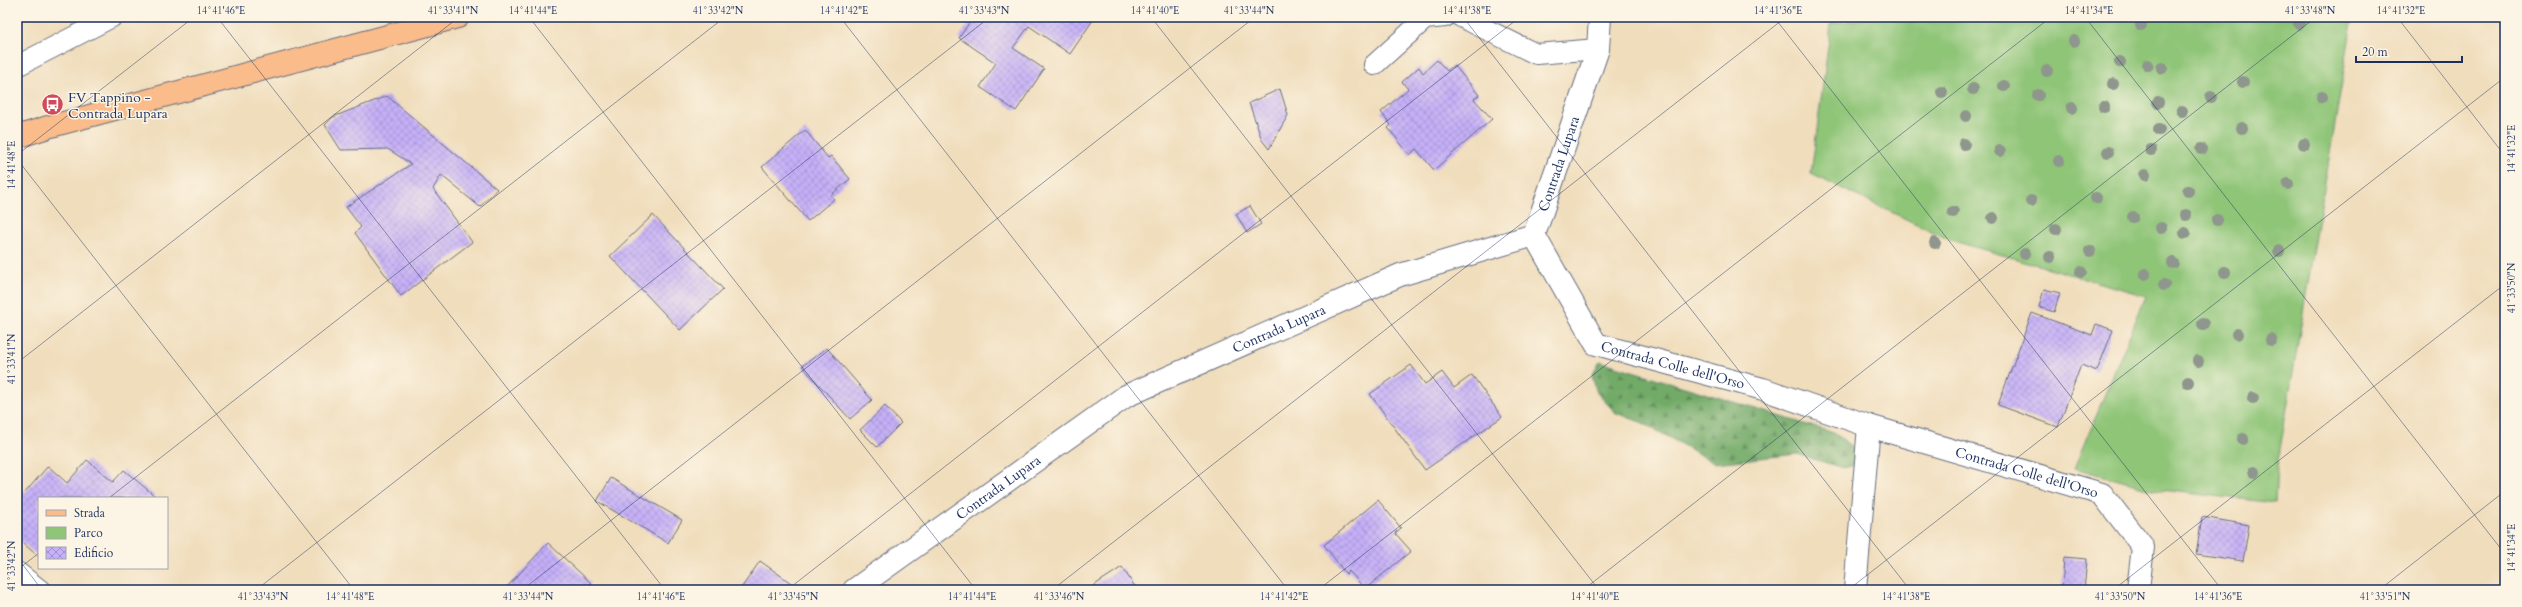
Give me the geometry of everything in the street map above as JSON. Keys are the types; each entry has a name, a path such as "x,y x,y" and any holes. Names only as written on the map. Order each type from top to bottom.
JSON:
{"main road":[{"path":"17,137 48,127 458,17"}],"street":[{"name":"Contrada Lupara","path":"854,590 1126,396 1400,275 1534,235 1598,49 1600,17"},
{"name":"Contrada Colle dell'Orso","path":"1534,235 1596,344 1763,389 1869,426 2102,494 2143,547 2138,590"},
{"path":"1855,590 1869,426"}],"lane":[{"path":"17,66 112,17"},
{"path":"1374,65 1425,19 1445,17"},
{"path":"1461,17 1536,54 1598,49"},
{"path":"17,572 40,590"}],"green space":[{"path":"1870,17 2353,17 2277,467 2275,503 2152,489 2074,468 2146,296 1950,240 1811,174 1831,24"},
{"path":"1600,361 1834,433 1852,446 1856,465 1843,468 1797,454 1715,463 1643,423 1616,413 1597,393 1592,376"}],"building":[{"path":"973,17 1095,17 1070,54 1029,26 1013,48 1044,69 1016,111 980,87 996,63 959,38"},
{"path":"1437,60 1447,71 1454,65 1479,95 1474,99 1492,119 1434,170 1416,149 1410,155 1388,128 1391,125 1381,112 1408,89 1402,82 1419,67 1423,73"},
{"path":"1280,89 1288,115 1269,149 1262,140 1249,103"},
{"path":"387,96 497,189 480,207 441,175 433,189 472,242 401,296 355,233 361,227 346,207 411,164 388,149 341,150 325,125 333,117"},
{"path":"805,130 828,158 831,156 850,179 831,195 834,199 808,221 762,167"},
{"path":"1250,206 1261,224 1247,233 1236,214"},
{"path":"653,215 723,289 680,330 610,256"},
{"path":"2044,289 2060,293 2054,312 2039,307"},
{"path":"2032,313 2092,335 2096,324 2113,330 2097,371 2081,365 2058,427 1998,405"},
{"path":"827,348 872,400 850,419 802,366"},
{"path":"1411,365 1425,384 1442,372 1454,388 1472,375 1502,417 1425,470 1370,394"},
{"path":"885,406 901,423 877,447 860,430"},
{"path":"87,460 113,482 124,470 155,496 38,497 38,556 17,538 17,502 48,466 67,483"},
{"path":"611,478 682,520 668,543 597,501"},
{"path":"1378,500 1401,528 1395,533 1411,551 1365,589 1349,571 1346,574 1324,545"},
{"path":"2202,517 2249,525 2243,561 2196,554"},
{"path":"548,543 591,583 584,590 504,590"},
{"path":"2064,557 2087,559 2084,590 2062,590"},
{"path":"760,561 801,590 740,590"},
{"path":"1122,567 1137,590 1087,590"}],"place":[{"name":"FV Tappino - Contrada Lupara","path":"52,105"}]}
